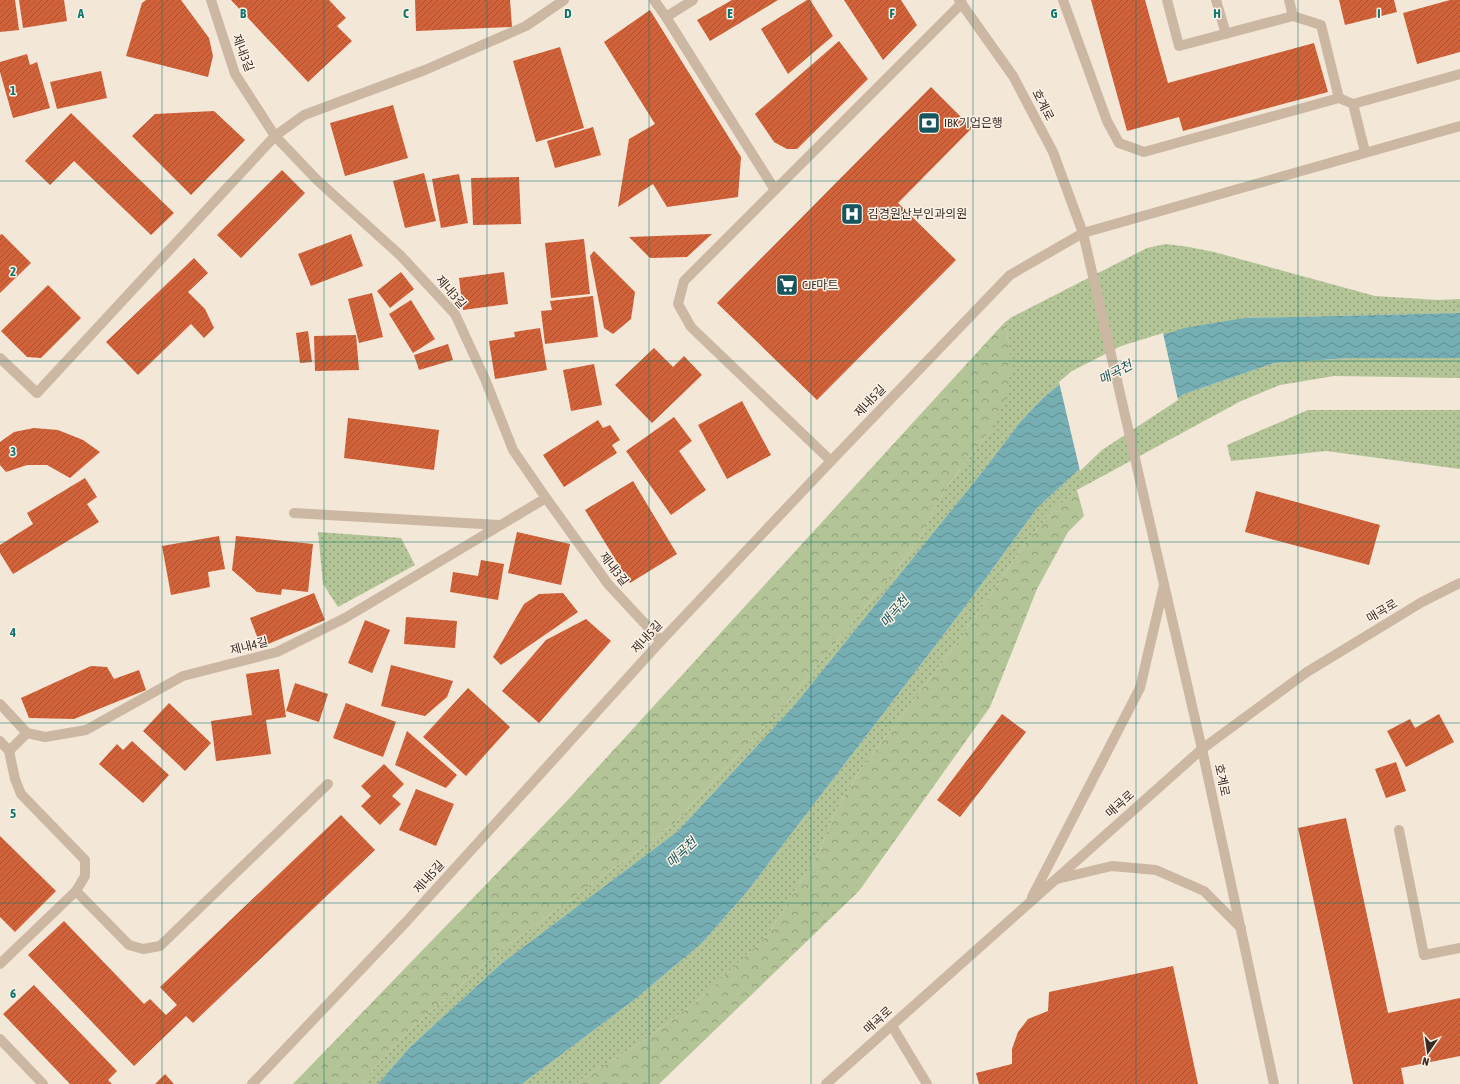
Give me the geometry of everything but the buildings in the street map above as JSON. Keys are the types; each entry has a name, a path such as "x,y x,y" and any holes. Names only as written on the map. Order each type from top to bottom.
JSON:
{"street":[{"name":"제내3길","path":"211,0 235,74 274,136 317,180 401,256 455,314 485,379 513,450 608,584 661,641"},
{"path":"0,358 37,393 274,136 304,115 425,70 526,26 564,0"},
{"path":"654,0 775,190"},
{"path":"666,17 694,0"},
{"path":"1063,0 1106,121 1119,143 1144,152 1339,98 1353,104 1460,74"},
{"path":"1167,0 1179,46 1293,16 1321,24 1339,98"},
{"path":"1216,0 1226,34"},
{"path":"1289,0 1293,16"},
{"path":"831,460 691,328 678,304 684,281 960,2"},
{"name":"호계로","path":"960,2 1013,76 1053,152 1083,233 1202,749 1274,1084"},
{"path":"1353,104 1365,152"},
{"name":"제내5길","path":"252,1084 406,922 661,641 831,460 1010,275 1083,233 1460,126"},
{"name":"제내4길","path":"27,733 45,737 86,730 183,676 277,652 345,618 546,498"},
{"path":"294,513 500,525"},
{"name":"매곡로","path":"826,1084 1202,749 1307,672 1422,602 1460,583"},
{"path":"1030,902 1140,688 1164,584"},
{"path":"0,704 27,733 9,751"},
{"path":"0,742 9,751 15,779 21,794 85,860 85,876 76,891 0,964"},
{"path":"76,891 129,945 143,950 160,946 328,784"},
{"path":"1399,830 1424,955 1460,948"},
{"path":"1055,880 1112,866 1156,870 1204,891 1241,928"},
{"path":"892,1026 927,1084"},
{"path":"0,1039 43,1084"}],"green space":[{"path":"1166,244 1214,252 1375,296 1438,300 1460,299 1460,313 1244,318 1073,373 1043,398 1021,421 983,471 793,707 678,831 502,963 410,1047 378,1084 361,1084 403,1036 497,953 674,824 789,700 918,542 945,489 993,427 1009,343 1004,323 1012,317 1147,248"},
{"path":"1004,323 1009,343 1011,370 1007,393 993,427 945,489 918,542 789,700 674,824 497,953 403,1036 361,1084 293,1084 566,802"},
{"path":"1351,358 1460,358 1460,378 1334,376 1280,385 1241,401 1077,490 1053,510 1025,544 960,639 858,773 833,816 819,852 767,936 701,998 645,1040 576,1084 522,1084 634,1000 702,943 746,893 964,608 1037,508 1101,449 1184,394 1274,363"},
{"path":"1308,410 1460,410 1460,469 1326,451 1231,461 1227,445"},
{"path":"1077,490 1084,516 1068,532 1037,589 990,707 859,891 659,1084 576,1084 645,1040 701,998 767,936 819,852 833,816 858,773 960,639 1025,544 1053,510"},
{"path":"318,532 401,538 415,565 338,607 323,584"}],"water":[{"name":"매곡천","path":"1460,313 1460,358 1351,358 1274,363 1184,394 1101,449 1037,508 964,608 746,893 702,943 634,1000 522,1084 378,1084 410,1047 502,963 678,831 793,707 983,471 1021,421 1043,398 1073,373 1122,347 1185,328 1244,318"}],"pier":[{"path":"1163,333 1178,400 1102,450 1080,471 1059,382 1072,371 1121,346"}],"place":[{"name":"IBK기업은행","path":"929,123"},
{"name":"김경원산부인과의원","path":"852,214"},
{"name":"CJE마트","path":"787,285"}]}
